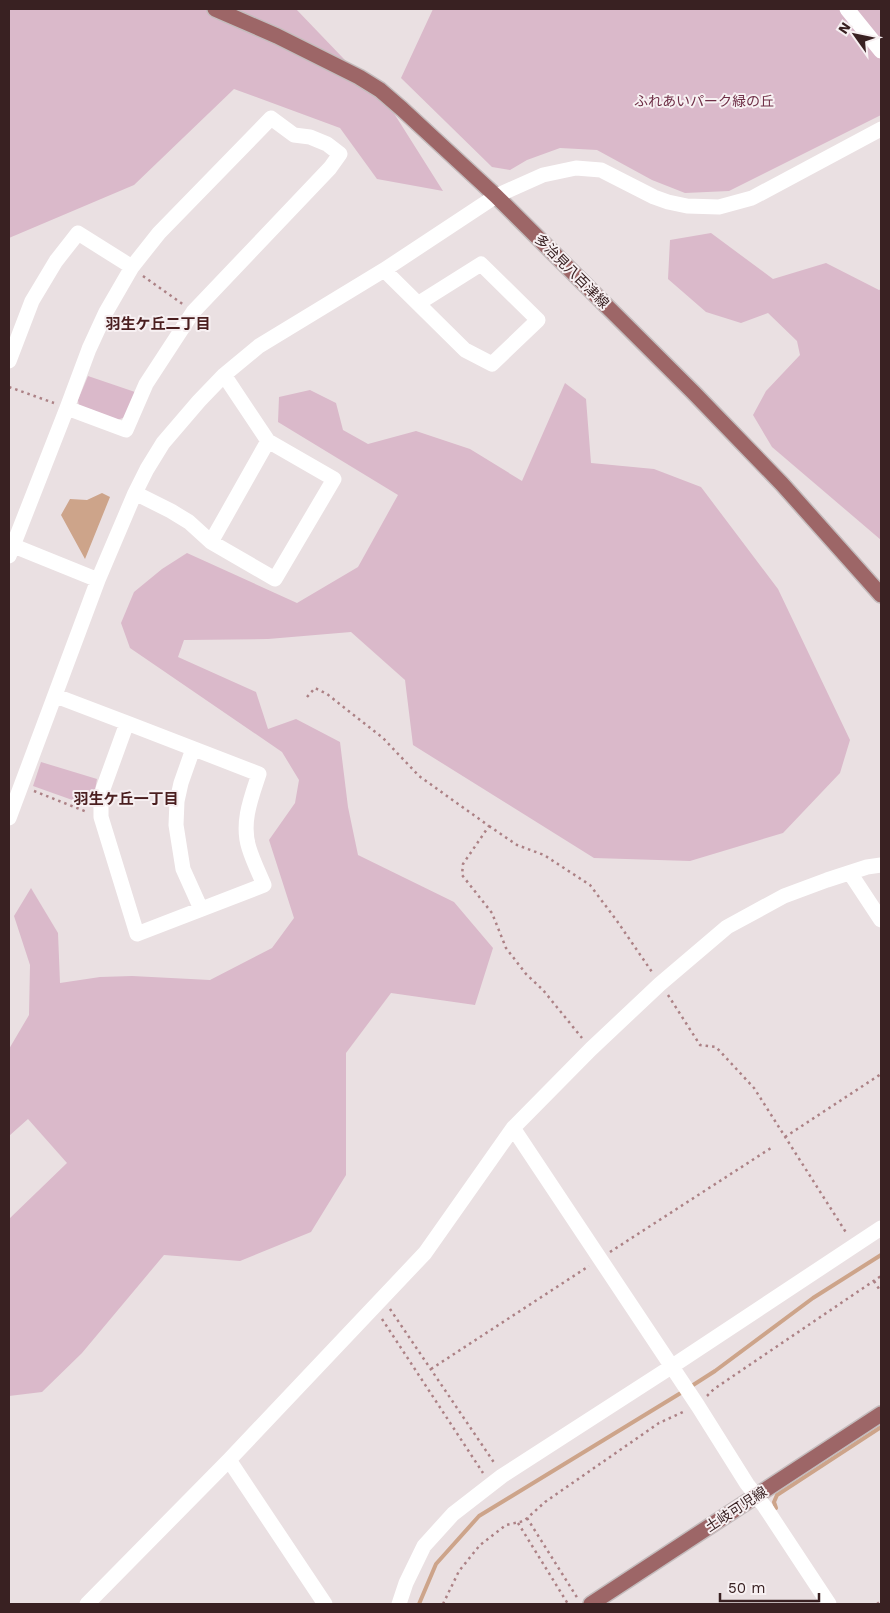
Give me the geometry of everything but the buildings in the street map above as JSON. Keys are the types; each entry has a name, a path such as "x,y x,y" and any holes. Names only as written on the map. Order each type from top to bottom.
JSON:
{"main road":[{"name":"多治見八百津線","path":"214,9 277,36 359,76 380,90 496,196 693,392 782,484 881,594"},
{"name":"土岐可児線","path":"585,1603 757,1496 881,1414"}],"street":[{"path":"847,9 881,51"},
{"path":"67,408 126,430 146,384 194,312 330,168 340,154 327,144 310,137 294,135 271,118 159,233 132,267 106,312 89,349 10,548 98,580"},
{"path":"9,818 98,580 135,492 147,469 163,443 199,401 224,375 259,346 384,270 496,196 543,175 576,168 602,170 654,197 668,202 687,206 719,207 752,198 881,129"},
{"path":"9,361 32,301 56,261 78,232 132,267"},
{"path":"384,270 465,350 492,364 538,320 481,264 418,303"},
{"path":"135,492 189,522 211,542 274,579 334,479 268,441 224,375"},
{"path":"211,542 268,441"},
{"path":"56,696 127,722 259,774 249,803 246,830 249,847 264,886 137,934 101,817 103,788 127,722"},
{"path":"193,749 181,783 177,801 176,825 183,869 201,909"},
{"path":"87,1604 229,1460 425,1253 513,1128 591,1049 660,984 727,927 784,896 867,867 881,865"},
{"path":"850,873 881,920"},
{"path":"513,1128 695,1401 747,1484 829,1604"},
{"path":"399,1604 406,1583 424,1546 453,1514 496,1480 881,1228"},
{"path":"229,1460 325,1604"}],"path":[{"path":"132,267 194,312"},
{"path":"9,387 67,408"},
{"path":"308,697 315,688 327,694 383,738 419,776 517,845 544,855 590,885 617,921 700,1045 716,1047 754,1088 855,1246"},
{"path":"21,786 101,817"},
{"path":"488,826 463,864 462,875 492,913 506,948 591,1049"},
{"path":"785,1137 881,1074"},
{"path":"443,1604 459,1571 480,1545 506,1525 524,1521 545,1502 659,1423 714,1389 881,1276"},
{"path":"874,1281 881,1292"},
{"path":"383,1297 496,1480"},
{"path":"371,1309 384,1321 496,1480"},
{"path":"527,1518 585,1603"},
{"path":"517,1522 568,1604"},
{"path":"877,1604 881,1600"}],"green space":[{"path":"9,9 296,9 390,107 443,191 377,179 340,128 234,89 134,185 9,238"},
{"name":"ふれあいパーク緑の丘","path":"433,9 881,9 881,115 729,191 685,193 652,180 597,150 560,148 527,160 510,170 492,167 401,78"},
{"path":"711,233 773,279 826,263 879,290 881,289 881,540 772,447 753,415 766,391 800,355 797,341 768,313 741,323 706,312 668,279 670,240"},
{"path":"88,376 135,392 125,417 115,421 79,407 78,400"},
{"path":"565,383 586,399 591,463 654,469 701,487 778,589 850,740 840,773 783,833 690,861 594,858 413,745 405,680 351,632 268,639 184,640 178,657 256,692 268,729 296,719 340,742 348,807 358,855 454,902 493,948 475,1005 391,993 346,1053 346,1175 311,1232 240,1261 164,1255 82,1353 42,1392 9,1396 9,1219 67,1163 28,1119 9,1136 9,1049 29,1015 30,965 14,916 31,888 58,933 60,983 100,977 132,976 210,980 272,948 294,918 269,840 295,803 299,780 282,752 130,648 121,623 134,592 162,569 187,553 297,603 358,567 398,495 278,422 279,397 310,390 336,403 343,430 368,444 416,431 470,449 522,481"},
{"path":"41,762 97,779 92,807 33,786"}],"shaded area":[{"path":"102,493 110,497 85,559 61,515 70,499 87,500"}],"waterway":[{"path":"690,1387 715,1371 813,1298 881,1255"},
{"path":"419,1604 436,1564 479,1516 684,1391"},
{"path":"776,1508 774,1502 777,1495 881,1427"}],"district":[{"name":"羽生ケ丘二丁目","path":"158,324"},
{"name":"羽生ケ丘一丁目","path":"126,799"}]}
